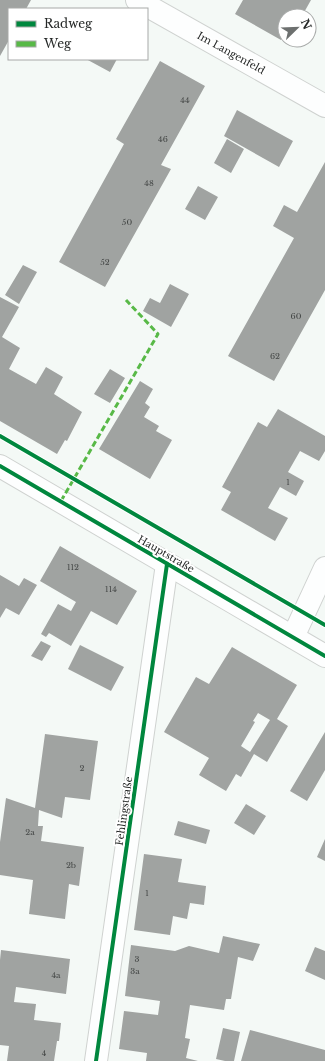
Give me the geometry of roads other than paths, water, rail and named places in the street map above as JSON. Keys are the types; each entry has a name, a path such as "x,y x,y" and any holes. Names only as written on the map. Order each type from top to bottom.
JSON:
{"street":[{"name":"Im Langenfeld","path":"137,0 325,106"},
{"name":"Hauptstraße","path":"0,466 325,656"},
{"name":"Fehlingstraße","path":"96,1061 167,564"},
{"path":"293,636 325,568"}]}
